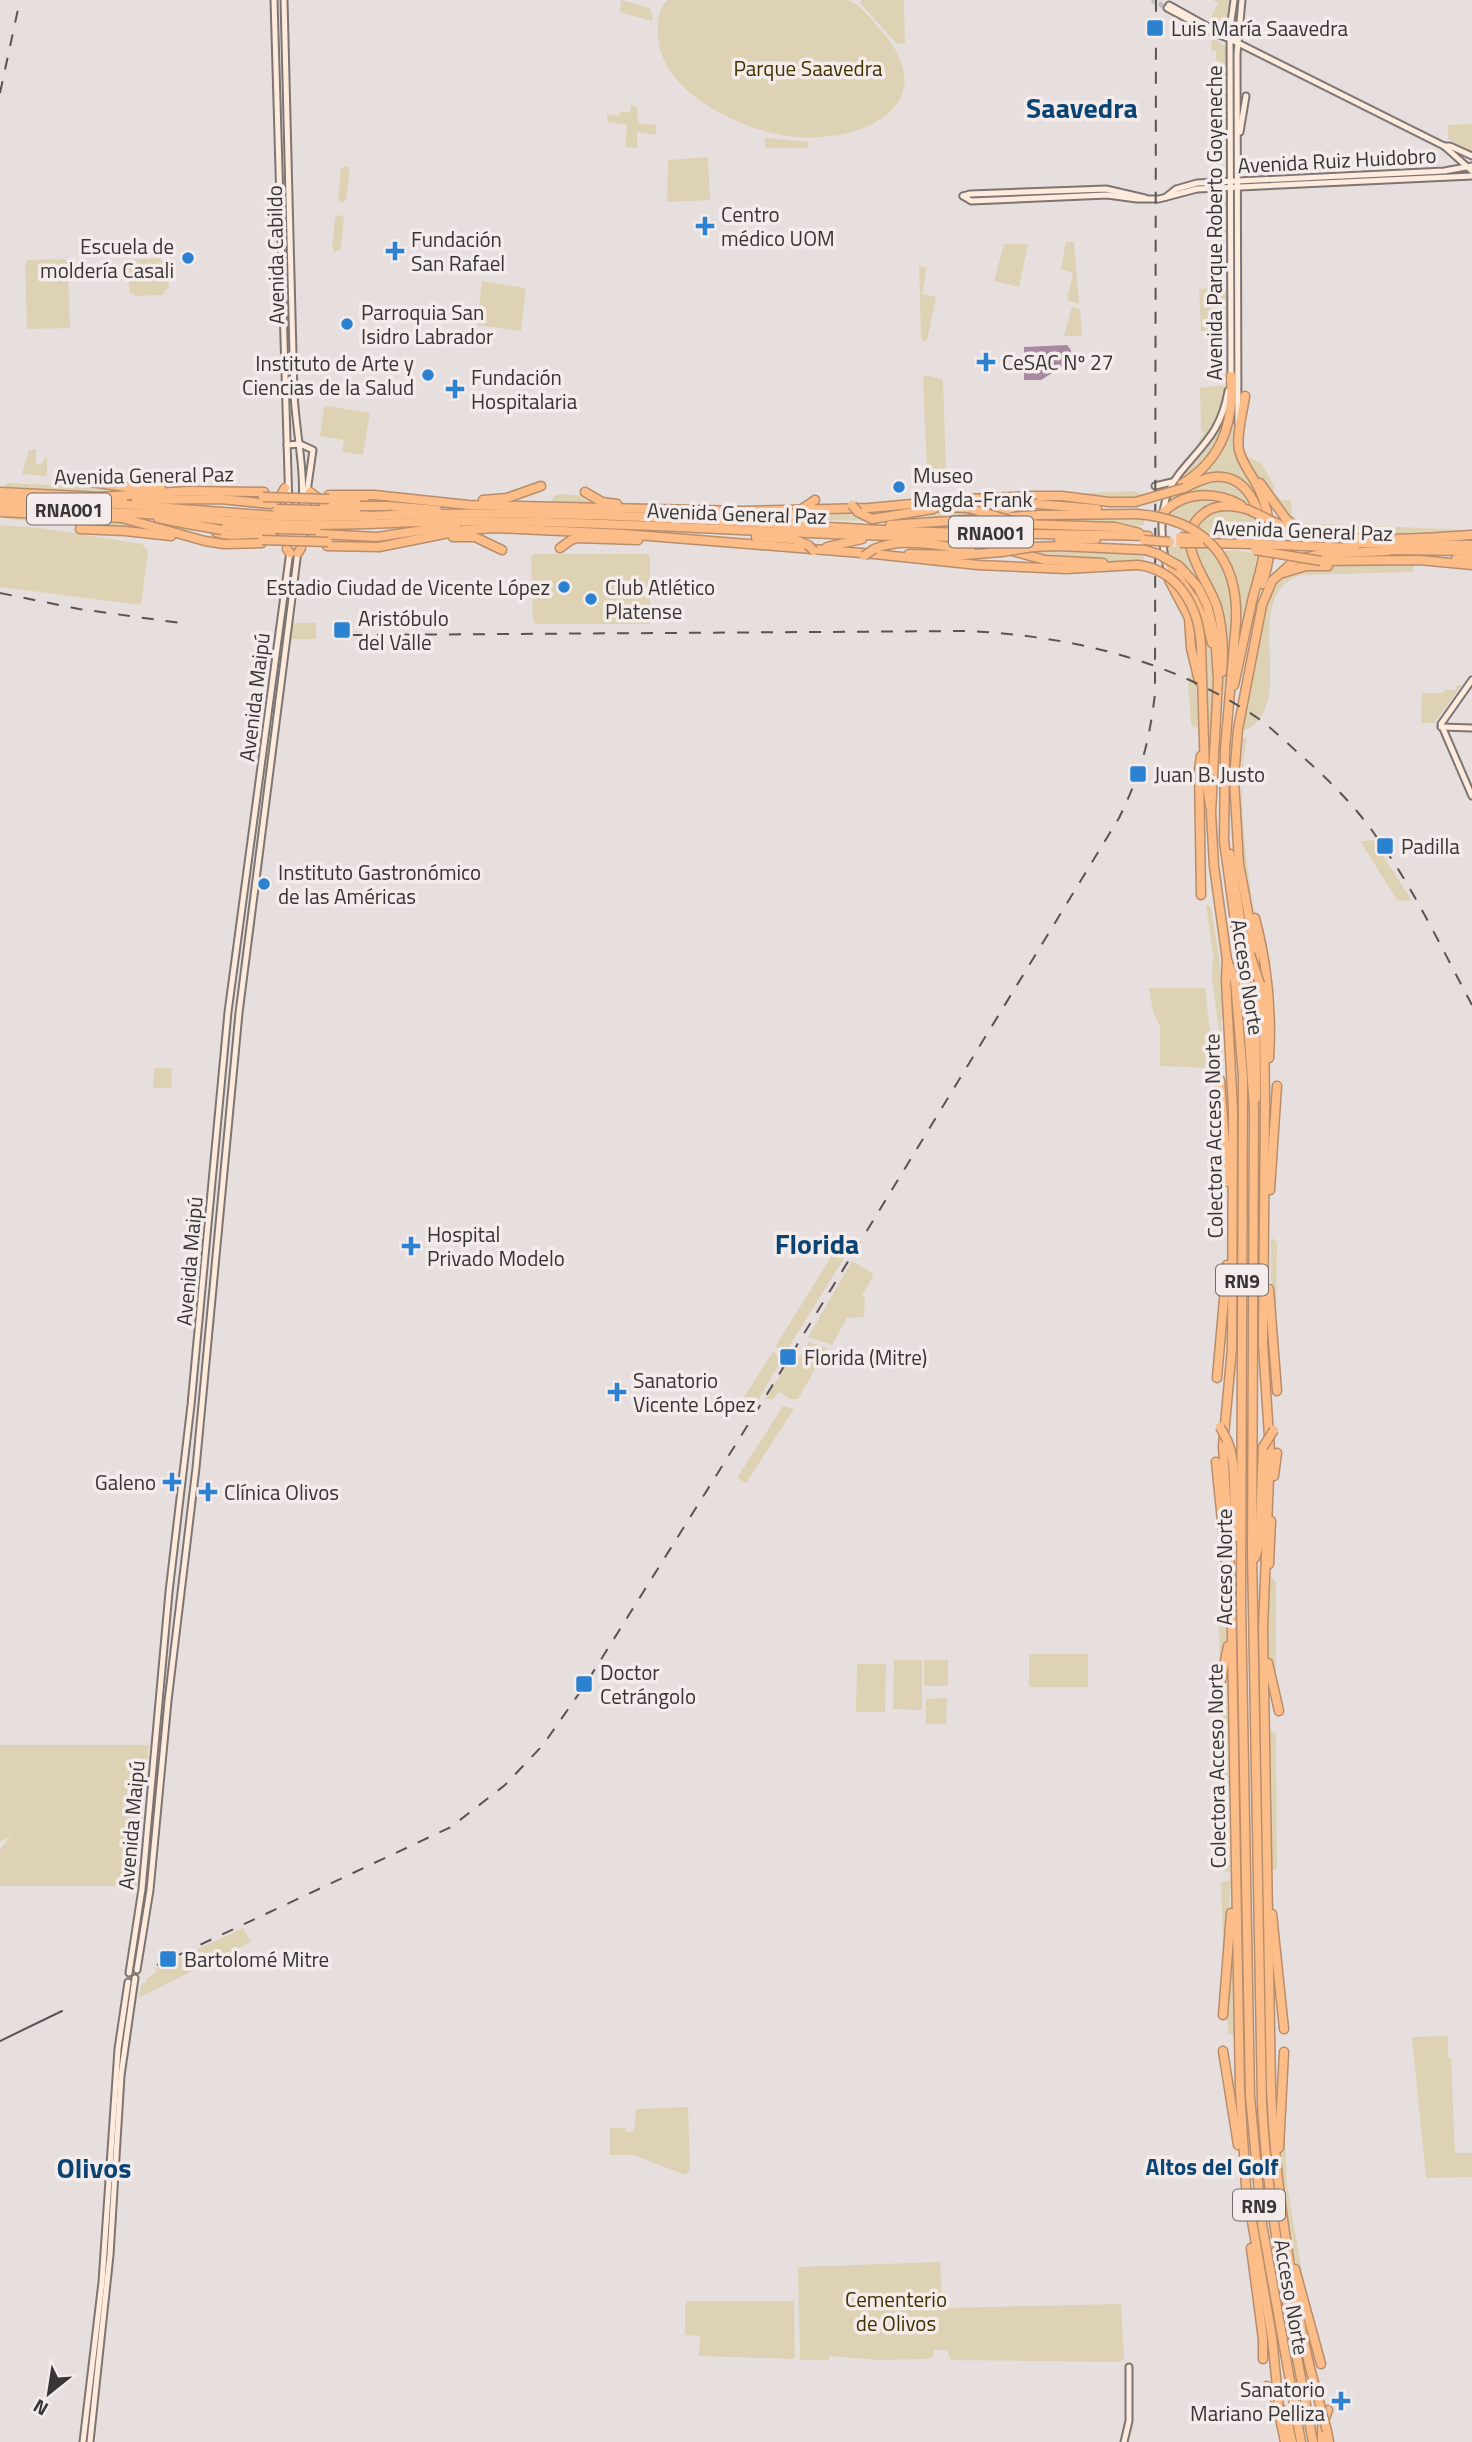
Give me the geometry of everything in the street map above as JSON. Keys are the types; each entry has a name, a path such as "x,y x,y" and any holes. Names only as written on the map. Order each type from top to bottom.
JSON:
{"highway":[{"path":"1180,484 1208,463 1222,444 1231,413 1231,376"},
{"path":"1245,397 1239,450 1259,490 1267,536 1266,566 1257,607 1253,654 1236,739 1234,778 1236,832 1255,949 1258,1089 1254,1109"},
{"path":"1244,462 1286,519 1308,533"},
{"name":"Avenida General Paz","path":"0,506 188,491 329,497 374,495 482,505 696,510 869,508 967,499 1062,496 1097,502 1135,502 1167,495 1180,484 1220,477 1238,484 1253,500 1260,534 1263,585"},
{"path":"92,482 188,491"},
{"path":"428,501 501,499 541,485"},
{"path":"140,499 226,499 273,503 287,486"},
{"path":"309,490 320,506 371,515"},
{"name":"Avenida General Paz","path":"0,492 8,504"},
{"path":"584,492 605,503 660,505 696,510"},
{"path":"981,492 1062,496"},
{"path":"105,503 177,496 264,495"},
{"name":"Avenida General Paz","path":"1163,513 1177,501 1202,495 1222,497 1300,532 1344,537 1471,538"},
{"path":"329,497 365,499 377,533 368,538"},
{"name":"Avenida General Paz","path":"0,499 8,504 131,519 190,538 224,544 262,542 379,547 464,530 495,528 624,534 874,552"},
{"path":"226,499 216,502 211,509 226,503 282,524"},
{"path":"652,519 696,516 783,518 815,500"},
{"path":"950,522 989,515 1042,500 1097,502"},
{"path":"932,502 1037,504 1110,510 1124,514"},
{"name":"Avenida General Paz","path":"8,504 105,503 219,525 282,524 390,514 461,513 1145,537 1256,545 1278,542 1411,545 1471,538"},
{"name":"Avenida General Paz","path":"8,504 181,518"},
{"path":"852,505 872,519 943,507"},
{"path":"1218,690 1223,657 1220,620 1213,596 1193,555 1191,533 1197,520 1212,508 1229,506 1249,510"},
{"path":"181,518 219,525 282,524 390,514 415,508 461,513"},
{"path":"869,508 968,508 1022,524 1115,527 1145,537"},
{"name":"Avenida General Paz","path":"390,514 479,521 948,538 1084,540 1145,537"},
{"path":"852,527 1039,515 1124,514 1164,518 1184,525 1199,533 1216,548 1233,578 1237,603 1227,715"},
{"path":"297,545 320,534 368,538 479,521"},
{"path":"219,525 223,539 262,542"},
{"path":"327,544 381,541 438,528"},
{"path":"677,528 707,534 793,539 812,548 819,559"},
{"path":"80,529 135,531 190,538"},
{"path":"419,540 471,536 486,540 502,550"},
{"path":"812,548 884,536"},
{"path":"560,548 577,538 694,540"},
{"path":"948,538 986,544 1045,560 1148,566 1163,574 1188,597 1198,618 1201,646 1207,796 1211,813"},
{"path":"1084,540 1140,550 1166,558 1179,566 1198,587 1207,605 1215,636 1218,690"},
{"name":"Avenida General Paz","path":"1278,542 1388,551 1472,551"},
{"path":"862,559 886,545 930,544 985,554 1059,546 1140,550"},
{"path":"1256,545 1321,561 1472,558"},
{"path":"1227,715 1247,623 1263,585 1286,566 1309,556 1388,551"},
{"path":"874,552 936,562 1001,566 1095,568 1138,565"},
{"path":"1164,557 1202,614 1212,645 1218,680"},
{"path":"1263,585 1291,569 1306,566 1353,565 1393,560"},
{"path":"1432,560 1472,565"},
{"path":"1170,580 1189,618 1191,648 1202,694"},
{"path":"1242,707 1247,623"},
{"name":"Acceso Norte","path":"1218,690 1226,863 1247,1009 1254,1109 1252,1571 1254,1734 1263,1876"},
{"name":"Acceso Norte","path":"1227,715 1221,735 1211,813 1214,866 1227,960 1235,981 1243,1077 1241,1558 1248,2043 1255,2173 1266,2255 1301,2442"},
{"path":"1200,895 1199,769 1204,734"},
{"path":"1224,817 1239,912 1260,984 1264,1015 1263,1344 1270,1462 1263,1601 1265,2031 1270,2041 1272,2123 1282,2215 1294,2292 1329,2442"},
{"path":"1245,892 1254,916 1264,959 1270,1048 1265,1106"},
{"name":"Colectora Acceso Norte","path":"1227,960 1233,1110 1232,1348 1223,1436 1231,1587 1238,2036 1246,2186 1275,2367 1284,2442"},
{"path":"1220,1080 1232,1226"},
{"path":"1277,1086 1265,1237 1277,1391"},
{"path":"1217,1378 1232,1238"},
{"path":"1218,1425 1232,1453 1234,1521 1241,1558"},
{"path":"1252,1571 1259,1545 1263,1447 1275,1426"},
{"path":"1263,1601 1270,1554 1277,1453"},
{"path":"1216,1462 1224,1558 1231,1587"},
{"path":"1216,1703 1227,1652 1231,1605"},
{"path":"1263,1629 1269,1671 1279,1711"},
{"path":"1223,2015 1235,1875"},
{"path":"1263,1876 1284,2029"},
{"name":"Acceso Norte","path":"1265,2031 1260,2043 1267,2178 1313,2442"},
{"path":"1223,2051 1246,2186 1263,2360"},
{"path":"1278,2182 1284,2052"},
{"path":"1282,2215 1321,2364"},
{"path":"1268,2386 1287,2419 1292,2442"},
{"path":"1322,2442 1322,2427 1328,2410"}],"main road":[{"name":"Avenida Cabildo","path":"274,0 287,445 287,486 282,524"},
{"name":"Avenida Cabildo","path":"284,0 296,425 300,444 304,508 309,490 313,450 300,444"},
{"name":"Avenida Parque Roberto Goyeneche","path":"1234,0 1227,38 1234,184 1239,437"},
{"name":"Avenida Parque Roberto Goyeneche","path":"1167,495 1155,486 1180,484 1180,473 1203,448 1215,429 1225,404 1231,376 1238,43 1242,0"},
{"path":"1168,6 1214,33 1444,146 1469,166 1472,174"},
{"path":"1237,149 1246,96"},
{"path":"1444,146 1472,156"},
{"name":"Avenida Ruiz Huidobro","path":"1145,198 1137,200 1107,195 971,201 963,196 1106,189 1159,199 1190,189 1234,184 1444,171 1469,166"},
{"name":"Avenida Ruiz Huidobro","path":"1234,184 1472,174"},
{"path":"296,425 304,424"},
{"path":"287,445 300,444"},
{"name":"Avenida Cabildo","path":"282,524 289,499 287,486"},
{"path":"1167,495 1161,538 1170,580"},
{"name":"Avenida Maipú","path":"136,1969 149,1889 173,1653 196,1470 239,1013 297,545"},
{"name":"Avenida Maipú","path":"129,1973 142,1889 170,1588 191,1414 225,1036 274,661 297,545"},
{"path":"1472,680 1443,718 1441,727 1472,796"},
{"path":"1441,727 1472,727"},
{"path":"83,2442 101,2290 118,2049 131,1984 135,1978"},
{"path":"90,2442 110,2258 121,2076 131,1984"},
{"path":"1124,2442 1129,2421 1129,2367"}],"green space":[{"path":"621,0 650,8 653,19 651,21 620,12"},
{"name":"Parque Saavedra","path":"668,0 848,0 870,17 898,55 905,78 901,97 889,113 870,125 848,133 822,137 775,134 730,118 688,91 673,74 662,55 658,19"},
{"path":"862,0 904,0 905,43 897,44 860,3"},
{"path":"1213,0 1232,0 1225,28 1209,21 1218,3"},
{"path":"1212,38 1227,47 1229,105 1226,126 1222,133 1212,132 1212,115 1220,115 1220,100 1211,100 1210,69 1220,69 1221,61 1216,61 1216,51 1211,51"},
{"path":"631,105 637,107 638,123 656,125 656,135 637,132 637,148 625,147 627,125 607,122 607,114 619,116 620,111 630,113"},
{"path":"1472,124 1472,152 1448,139 1448,125"},
{"path":"765,138 809,142 808,148 765,148"},
{"path":"708,157 710,200 669,202 668,160"},
{"path":"344,166 350,171 346,199 341,203 338,198 341,169"},
{"path":"1211,192 1227,193 1227,237 1212,237 1212,217 1216,217 1215,204 1211,203"},
{"path":"338,215 343,216 344,220 341,248 335,252 332,247 335,218"},
{"path":"1066,242 1074,242 1079,304 1067,300 1073,273 1061,269"},
{"path":"1004,244 1028,244 1019,287 994,281"},
{"path":"158,258 168,264 169,289 166,289 163,295 130,294 127,260"},
{"path":"65,259 68,264 70,328 27,329 25,263 28,260"},
{"path":"919,266 927,268 922,294 936,297 927,341 923,341 921,337"},
{"path":"482,281 526,288 521,331 477,325"},
{"path":"1225,286 1228,289 1229,328 1226,331 1201,331 1199,289"},
{"path":"1072,307 1080,309 1082,336 1064,336"},
{"path":"927,375 943,380 946,471 927,472 923,378"},
{"path":"1226,385 1212,426 1188,462 1204,434 1201,430 1200,388"},
{"path":"1228,398 1224,425 1213,449 1196,469 1174,486 1213,436"},
{"path":"326,406 370,413 363,455 342,452 344,440 320,436"},
{"path":"1232,420 1235,420 1236,455 1254,484 1264,521 1242,481 1226,476 1197,478"},
{"path":"36,449 36,464 41,465 47,458 47,476 22,474 29,450"},
{"path":"1246,456 1262,464 1274,486 1274,492 1281,500 1291,500 1292,515 1298,523 1472,530 1382,535 1309,529 1297,524 1287,514"},
{"path":"1221,482 1238,491 1250,507 1227,497 1209,495 1167,505 1170,497 1199,486"},
{"path":"5,484 155,490 102,494 5,490"},
{"path":"1136,491 1143,496 1114,498 1067,494"},
{"path":"554,496 586,496 598,503 649,507 551,503"},
{"path":"1196,497 1232,502 1222,503 1191,524 1166,515 1170,509"},
{"path":"1227,508 1253,515 1258,536 1210,536 1196,527 1210,512"},
{"path":"939,510 981,514 914,521 778,520 798,514 856,512 861,517"},
{"path":"4,514 118,520 161,533 6,519"},
{"path":"1144,518 1144,525 1139,525 1141,530 1116,524 1022,520"},
{"path":"0,525 41,528 142,544 148,551 141,605 0,587"},
{"path":"1157,546 1188,547 1210,597 1217,623 1208,597 1198,582 1179,561"},
{"path":"1194,547 1213,550 1227,571 1234,610 1222,708 1225,645"},
{"path":"1027,550 1144,554 1143,562 1086,561 1032,554 1039,553"},
{"path":"1236,550 1257,554 1254,580 1237,653 1240,626 1238,588 1223,551"},
{"name":"Club Atlético Platense","path":"534,554 648,554 650,624 536,624 533,620 531,557"},
{"path":"1415,563 1412,572 1302,575 1283,586 1273,604 1270,627 1268,701 1259,719 1242,731 1264,607 1281,576 1298,568"},
{"path":"1175,597 1182,612 1191,644 1198,728 1192,727 1191,723 1188,683 1191,671 1186,652 1187,631"},
{"path":"1191,600 1205,631 1212,667 1209,746 1203,643 1195,643 1196,658 1192,641"},
{"path":"292,623 316,623 316,639 291,639"},
{"path":"1462,685 1434,723 1421,723 1422,693 1443,693 1444,690 1455,690 1455,686"},
{"path":"1247,737 1242,797 1252,898 1244,866 1241,821 1241,774 1243,739"},
{"path":"1373,840 1412,901 1397,900 1360,841"},
{"path":"1206,905 1211,907 1220,963 1224,1007 1221,1021 1224,1068 1212,979 1213,954"},
{"path":"1149,988 1205,988 1214,1068 1160,1066 1160,1027 1153,1011"},
{"path":"154,1068 172,1068 171,1088 153,1088"},
{"path":"1271,1237 1277,1242 1276,1356 1271,1278"},
{"path":"836,1249 846,1255 787,1350 775,1347"},
{"path":"852,1261 874,1274 862,1296 865,1297 864,1317 847,1318 832,1345 808,1337"},
{"path":"809,1342 827,1348 798,1399 790,1399 779,1392 773,1399 765,1399 793,1355 799,1358"},
{"path":"773,1351 782,1359 756,1404 740,1404"},
{"path":"783,1406 794,1409 746,1483 737,1478"},
{"path":"1272,1578 1276,1582 1276,1690 1268,1635"},
{"path":"1224,1579 1226,1641 1220,1680 1218,1582"},
{"path":"1029,1654 1088,1654 1088,1687 1029,1687"},
{"path":"894,1660 922,1660 922,1710 893,1709"},
{"path":"924,1660 948,1660 948,1686 924,1686"},
{"path":"1227,1661 1228,1724 1222,1724 1219,1722 1219,1698"},
{"path":"857,1664 886,1664 885,1712 856,1712"},
{"path":"947,1698 946,1724 926,1724 926,1699"},
{"path":"1269,1730 1276,1733 1277,1870 1271,1870 1272,1792"},
{"path":"1228,1731 1229,1787 1219,1749 1223,1735"},
{"path":"0,1745 149,1745 137,1886 0,1886 0,1849 11,1836 0,1842"},
{"path":"1222,1770 1227,1789 1230,1873 1223,1870"},
{"path":"1231,1880 1224,1978 1221,1882"},
{"path":"243,1928 251,1942 138,1998 142,1983 146,1983 147,1978 156,1972 155,1969"},
{"path":"1232,1929 1234,2034 1228,2034 1227,2012"},
{"path":"1448,2036 1455,2153 1472,2153 1472,2177 1426,2178 1412,2037"},
{"path":"1283,2099 1287,2185 1305,2289 1301,2285 1288,2229 1281,2174"},
{"path":"688,2107 690,2170 686,2175 633,2155 610,2155 610,2128 634,2131 636,2109"},
{"name":"Cementerio de Olivos","path":"940,2262 943,2308 1121,2304 1124,2359 1119,2362 951,2360 947,2350 934,2350 929,2359 880,2360 830,2356 829,2360 800,2360 798,2267"},
{"path":"688,2301 794,2301 795,2357 699,2356 700,2336 685,2335 685,2305"}],"shaded area":[{"path":"1067,345 1071,350 1070,362 1041,380 1024,380 1024,347"}],"tunnel":[{"path":"1152,0 1167,8"}],"tram line":[{"path":"0,2041 62,2011"}],"railway":[{"path":"0,93 20,0"},
{"path":"157,1965 451,1827 505,1785 543,1745 585,1685 761,1404 1119,818 1143,758 1155,694 1156,0"},
{"path":"0,593 79,609 188,624"},
{"path":"353,635 968,631 1045,639 1120,655 1192,681 1226,698 1259,719 1313,766 1361,817 1391,859 1428,921 1472,1005"}],"place":[{"name":"Luis María Saavedra","path":"1155,28"},
{"name":"Centro médico UOM","path":"705,226"},
{"name":"Fundación San Rafael","path":"395,251"},
{"name":"Escuela de moldería Casali","path":"188,258"},
{"name":"Parroquia San Isidro Labrador","path":"347,324"},
{"name":"CeSAC Nº 27","path":"986,362"},
{"name":"Instituto de Arte y Ciencias de la Salud","path":"428,375"},
{"name":"Fundación Hospitalaria","path":"455,389"},
{"name":"Museo Magda-Frank","path":"899,487"},
{"name":"Estadio Ciudad de Vicente López","path":"564,587"},
{"name":"Club Atlético Platense","path":"591,599"},
{"name":"Aristóbulo del Valle","path":"342,630"},
{"name":"Juan B. Justo","path":"1138,774"},
{"name":"Padilla","path":"1385,846"},
{"name":"Instituto Gastronómico de las Américas","path":"264,884"},
{"name":"Hospital Privado Modelo","path":"411,1246"},
{"name":"Florida (Mitre)","path":"788,1357"},
{"name":"Sanatorio Vicente López","path":"617,1392"},
{"name":"Galeno","path":"172,1482"},
{"name":"Clínica Olivos","path":"208,1492"},
{"name":"Doctor Cetrángolo","path":"584,1684"},
{"name":"Bartolomé Mitre","path":"168,1959"},
{"name":"Sanatorio Mariano Pelliza","path":"1341,2401"}],"district":[{"name":"Saavedra","path":"1082,107"},
{"name":"Florida","path":"817,1243"},
{"name":"Altos del Golf","path":"1212,2166"},
{"name":"Olivos","path":"94,2167"}]}
